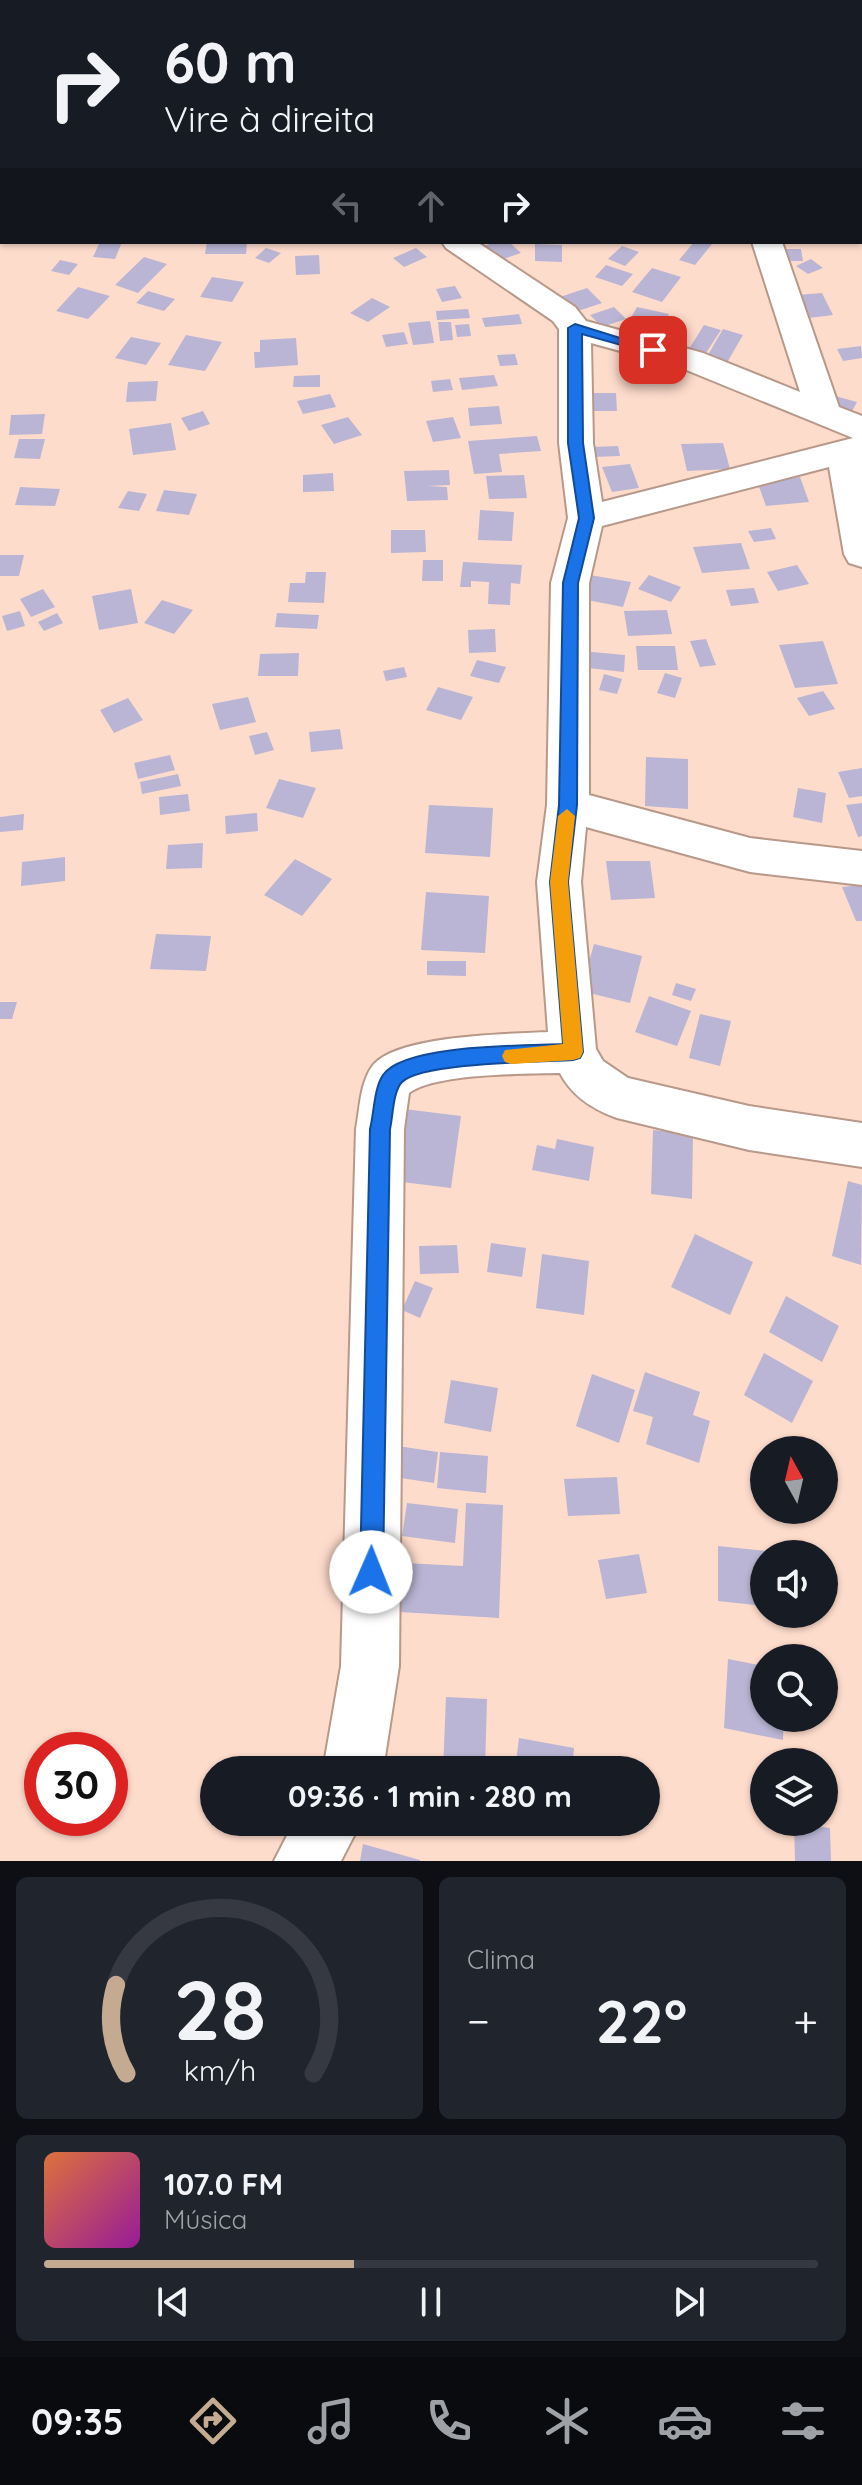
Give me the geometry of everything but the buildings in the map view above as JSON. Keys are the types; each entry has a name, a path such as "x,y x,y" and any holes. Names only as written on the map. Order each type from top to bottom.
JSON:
{"street":[{"path":"460,244 564,314 575,328 691,360 824,414 856,442 862,554"},
{"path":"768,244 824,414"},
{"path":"575,328 576,443 586,518 570,583 568,805 559,882 573,1052 586,1076 617,1097 749,1128 862,1145"},
{"path":"586,518 856,442"},
{"path":"568,805 737,854 816,867 862,868"},
{"path":"356,1756 370,1666 380,1129 391,1080 406,1067 439,1060 573,1052"},
{"path":"305,1861 321,1836"}],"slow traffic":[{"path":"512,1056 573,1052 559,882 567,816"}],"route":[{"path":"371,1572 380,1129 391,1080 406,1067 439,1060 573,1052 559,882 568,805 570,583 586,518 576,443 575,328 653,350"}]}
